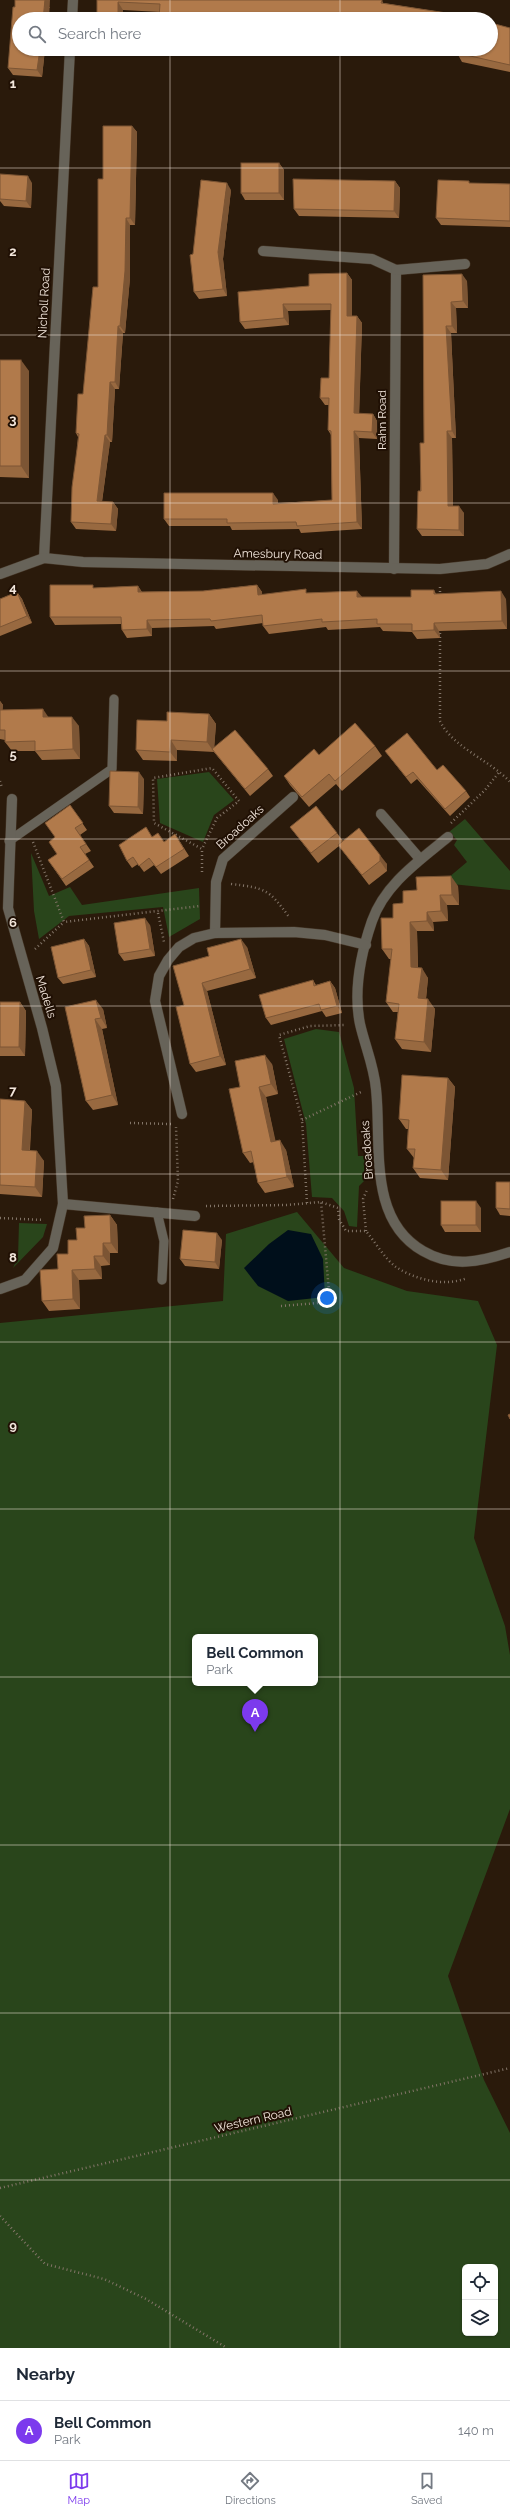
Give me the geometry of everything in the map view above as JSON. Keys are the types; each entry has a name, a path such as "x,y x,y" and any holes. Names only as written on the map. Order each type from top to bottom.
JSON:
{"street":[{"path":"72,12 73,0"},
{"name":"Nicholl Road","path":"44,558 70,56"},
{"path":"263,252 372,259 396,270 465,264"},
{"name":"Rahn Road","path":"394,569 396,270"},
{"name":"Amesbury Road","path":"44,558 83,562 440,569 487,564 510,554"},
{"path":"0,574 44,558"},
{"name":"Broadoaks","path":"215,933 217,879 223,859 293,797"},
{"name":"Madells","path":"0,1289 25,1280 53,1248 63,1204 56,1086 42,1028 8,908 9,841 12,799"},
{"path":"381,814 420,859"},
{"name":"Broadoaks","path":"448,837 420,859 384,895 373,920 358,980 360,1020 376,1089 384,1201 391,1220 402,1235 414,1246 446,1261 472,1262 510,1252"},
{"path":"182,1114 155,1001 159,976 168,960 178,947 194,938 215,933 294,932 325,935 366,945"},
{"path":"63,1204 195,1216"}],"lane":[{"path":"9,841 112,768 114,699"},
{"path":"157,1212 164,1241 162,1280"}],"path":[{"path":"440,569 440,601"},
{"path":"440,625 440,720 444,728 464,746 500,771 510,782"},
{"path":"202,849 154,823 152,778 212,768 239,801 217,818 202,849 202,872 217,879 266,890 274,897 290,918 294,932"},
{"path":"438,845 442,830 486,790 500,771"},
{"path":"27,828 64,922"},
{"path":"22,960 64,922 158,913 216,904"},
{"path":"158,913 168,960"},
{"path":"307,1203 302,1120 279,1035 310,1026 342,1026 360,1020"},
{"path":"302,1120 359,1093 376,1089"},
{"path":"130,1123 176,1124 178,1180 171,1214"},
{"path":"382,1176 369,1186 363,1199 366,1231 395,1266 424,1281 458,1282 471,1276"},
{"path":"195,1216 202,1206 321,1202 338,1208 338,1219 346,1231 366,1231"},
{"path":"281,1306 330,1302 321,1202"},
{"path":"0,1218 59,1221"},
{"name":"Western Road","path":"0,2188 510,2068"},
{"path":"0,2216 45,2264 104,2279 152,2303 226,2348"}],"green space":[{"path":"209,772 234,800 214,815 203,842 160,823 157,779"},
{"path":"465,819 510,871 510,890 442,883 467,862 454,845 457,840 449,832"},
{"path":"31,853 49,896 70,887 82,905 199,888 200,919 169,937 163,907 69,916 39,939 34,911"},
{"path":"316,1029 339,1032 354,1088 358,1156 366,1156 365,1180 359,1186 357,1227 349,1226 344,1211 332,1198 312,1197 306,1124 284,1039"},
{"path":"297,1212 344,1268 407,1291 478,1301 497,1345 474,1538 505,1626 510,1655 510,1809 448,1976 484,2080 510,2133 510,2348 0,2348 0,1323 223,1301 226,1234"},
{"path":"19,1223 47,1224 43,1237 13,1268 18,1257"}],"water":[{"path":"288,1230 311,1234 323,1259 325,1297 288,1301 258,1286 244,1268 269,1244"}],"building":[{"path":"15,0 45,0 44,12 13,12 13,7 15,7"},
{"path":"97,0 382,0 381,3 440,12 159,12 160,4 118,2 118,12 97,12"},
{"path":"12,19 12,56 39,56 37,70 8,68"},
{"path":"498,25 510,28 510,65 470,56 498,56"},
{"path":"103,126 132,126 130,218 126,218 125,271 120,326 118,326 115,382 110,382 107,435 105,435 97,501 113,502 111,524 71,522 72,487 79,434 76,433 78,394 83,394 93,287 98,287 98,179 103,179"},
{"path":"241,163 279,163 279,193 241,193"},
{"path":"0,174 28,176 26,201 0,199"},
{"path":"293,179 395,181 394,211 294,209"},
{"path":"201,180 227,183 218,252 223,289 194,292 190,255 193,254"},
{"path":"438,180 469,181 469,183 510,184 510,221 436,218"},
{"path":"347,273 347,316 357,316 354,413 373,414 372,432 354,431 357,522 297,526 296,522 227,523 227,519 164,519 164,493 273,493 273,504 332,500 331,431 328,430 329,398 320,398 321,378 329,378 331,304 283,304 284,318 240,322 238,292 309,286 309,274"},
{"path":"462,274 463,301 451,302 452,326 446,326 452,431 447,431 448,506 459,506 459,530 417,529 418,491 421,491 420,443 424,443 423,275"},
{"path":"0,360 21,360 21,466 0,466"},
{"path":"50,585 93,585 93,588 138,586 138,592 203,591 257,585 258,595 306,589 306,593 357,591 357,597 411,597 411,590 434,590 434,594 501,591 502,621 434,623 434,630 412,631 412,624 377,624 377,619 322,622 322,619 263,626 262,615 211,621 210,619 147,620 147,629 122,630 121,617 50,617"},
{"path":"17,592 27,616 0,627 0,599"},
{"path":"43,709 43,717 72,717 73,749 35,751 35,741 5,742 5,730 0,730 0,710"},
{"path":"167,712 209,714 207,742 171,740 170,752 136,750 137,720 167,721"},
{"path":"355,723 375,746 335,781 329,774 302,797 284,776 314,749 319,755"},
{"path":"235,730 268,769 245,789 212,749"},
{"path":"407,733 437,770 443,765 466,791 445,809 413,772 406,777 385,751"},
{"path":"110,771 139,772 138,807 109,806"},
{"path":"70,805 83,823 75,828 86,844 80,847 89,860 62,879 48,860 57,854 49,842 55,837 45,823"},
{"path":"316,806 337,833 311,853 290,827"},
{"path":"146,827 152,837 158,833 164,842 175,834 184,849 156,867 149,858 139,866 133,857 127,861 119,845"},
{"path":"359,828 380,855 380,861 362,875 338,845"},
{"path":"451,876 452,895 440,895 441,911 427,912 427,921 410,922 411,967 422,968 418,998 428,999 424,1042 395,1039 399,1004 386,1002 392,949 382,949 381,918 393,918 393,904 403,903 403,891 417,890 416,877"},
{"path":"145,918 150,949 119,954 114,923"},
{"path":"84,939 91,970 58,978 51,947"},
{"path":"241,939 250,969 202,983 220,1056 190,1064 176,1007 184,1005 173,966 209,956 207,948"},
{"path":"313,980 314,986 330,981 337,1006 321,1010 319,1004 266,1018 259,995"},
{"path":"96,1000 101,1018 95,1019 112,1095 86,1101 65,1007"},
{"path":"0,1002 20,1002 19,1047 0,1047"},
{"path":"265,1055 271,1084 259,1087 271,1142 280,1140 287,1177 258,1183 251,1151 243,1153 229,1089 240,1087 235,1061"},
{"path":"402,1075 448,1078 441,1170 413,1168 415,1149 407,1149 409,1120 399,1119"},
{"path":"0,1099 25,1101 22,1150 37,1151 35,1187 0,1185"},
{"path":"496,1182 510,1182 510,1209 496,1208"},
{"path":"441,1201 476,1201 476,1225 441,1225"},
{"path":"110,1215 111,1243 103,1243 103,1256 94,1256 95,1269 72,1270 73,1299 42,1301 40,1270 58,1269 57,1254 68,1254 68,1240 77,1240 76,1228 85,1228 84,1216"},
{"path":"183,1230 217,1233 215,1262 180,1259"}],"place":[{"name":"Bell Common","path":"255,1732"}]}
